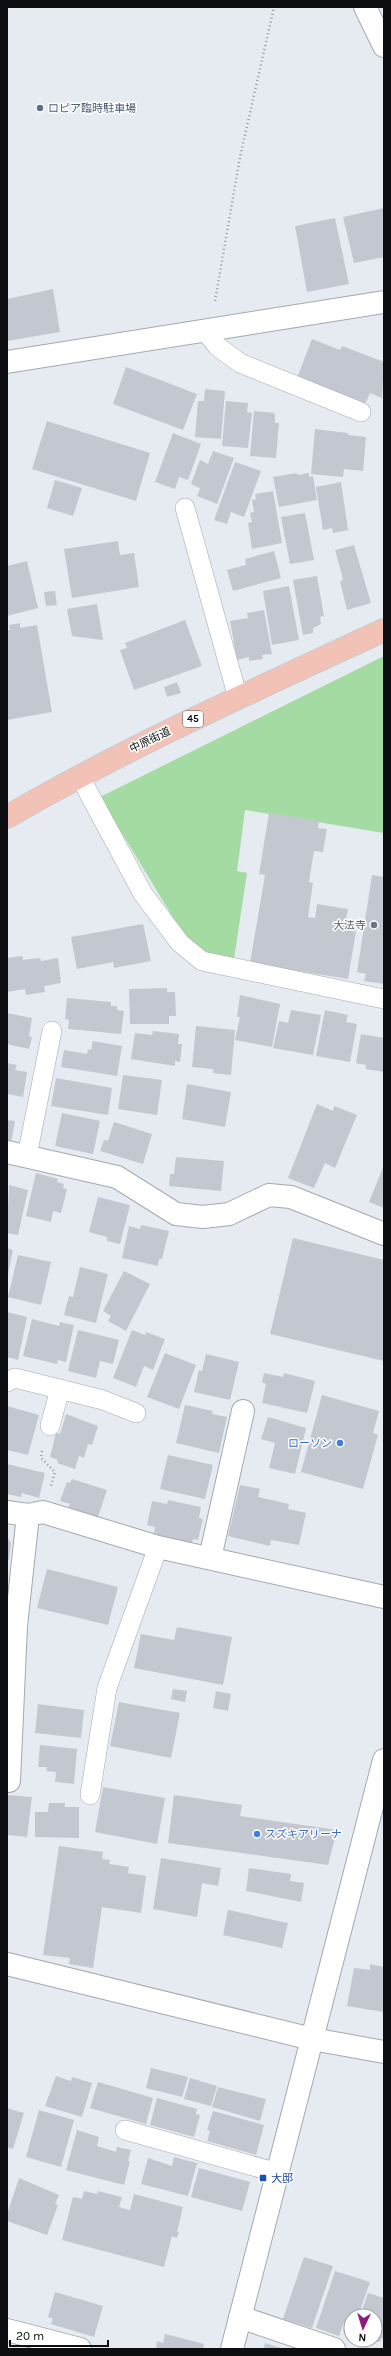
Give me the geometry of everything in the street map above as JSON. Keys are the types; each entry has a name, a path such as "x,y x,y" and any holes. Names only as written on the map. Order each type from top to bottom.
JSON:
{"main road":[{"name":"中原街道","path":"7,817 79,775 238,698 384,630"}],"street":[{"path":"365,7 384,46"},
{"path":"7,362 384,302"},
{"path":"17,1154 116,1177 176,1214 203,1217 229,1214 269,1195 291,1197 384,1234"},
{"path":"210,1558 244,1411"},
{"path":"7,1512 35,1514 158,1547 384,1597"},
{"path":"7,1781 9,1781 16,1626 35,1514"},
{"path":"232,2349 384,1760"},
{"path":"7,1964 312,2039 384,2052"},
{"path":"240,2317 334,2349"},
{"path":"7,2330 80,2349"}],"lane":[{"path":"208,331 217,346 240,363 361,412"},
{"path":"185,508 238,698"},
{"path":"79,775 143,894 180,943 202,961 384,999"},
{"path":"17,1154 52,1031"},
{"path":"7,1382 14,1378 60,1389 103,1400 136,1413"},
{"path":"50,1426 60,1389"},
{"path":"90,1795 107,1688 158,1547"},
{"path":"125,2130 278,2173"}],"path":[{"path":"208,331 240,157 274,7"},
{"path":"35,1514 55,1472 41,1458 50,1426"}],"green space":[{"path":"384,656 384,833 245,810 237,871 247,873 234,959 207,953 183,934 100,797"}],"building":[{"path":"384,208 384,257 354,263 343,217"},
{"path":"335,218 349,284 307,292 295,226"},
{"path":"53,289 60,332 7,341 7,299"},
{"path":"312,339 340,350 342,346 384,362 382,398 370,393 365,404 297,378"},
{"path":"126,367 197,394 183,430 113,404"},
{"path":"205,389 225,391 221,439 195,437 198,401 204,401"},
{"path":"226,401 248,403 247,412 252,413 248,448 222,446"},
{"path":"254,411 275,413 275,423 279,423 276,458 250,456"},
{"path":"47,421 150,453 136,501 32,469"},
{"path":"315,429 366,437 363,471 344,469 343,477 311,474"},
{"path":"173,433 201,444 188,480 179,477 175,489 155,482"},
{"path":"213,451 234,458 217,504 197,496 200,488 191,484 200,460 208,464"},
{"path":"235,462 261,471 244,517 231,512 227,524 214,520"},
{"path":"297,473 298,475 309,473 309,477 313,476 317,500 279,507 273,477"},
{"path":"55,480 82,488 73,516 47,508"},
{"path":"341,482 348,530 333,533 332,528 323,530 316,487"},
{"path":"273,491 282,543 252,549 248,523 252,522 250,513 254,512 252,500 256,499 255,494"},
{"path":"305,513 314,560 290,564 281,517"},
{"path":"118,541 120,555 134,553 139,587 72,598 64,549"},
{"path":"354,545 371,603 347,610 340,581 343,580 335,550"},
{"path":"274,551 281,578 233,591 227,570 246,565 245,559"},
{"path":"27,561 38,608 7,616 7,566"},
{"path":"317,576 324,616 320,617 321,624 313,628 313,633 303,635 293,580"},
{"path":"289,586 299,640 272,645 263,591"},
{"path":"55,591 57,605 46,606 44,592"},
{"path":"97,604 103,640 72,636 67,609"},
{"path":"264,610 272,654 262,655 263,659 249,661 249,657 237,660 230,621 248,618 247,613"},
{"path":"185,620 202,666 134,690 120,650 127,648 125,643"},
{"path":"20,623 20,628 37,625 52,712 7,720 7,630 10,630 9,625"},
{"path":"177,682 181,693 167,697 164,687"},
{"path":"269,813 319,821 318,828 327,829 323,852 314,851 309,882 313,883 308,917 315,918 317,904 348,909 345,923 357,925 348,979 250,963 265,875 259,874"},
{"name":"大法寺","path":"372,875 384,877 384,984 364,981 366,974 357,972"},
{"path":"143,924 151,961 114,968 113,962 77,969 71,937"},
{"path":"22,956 23,960 40,958 41,961 58,958 61,983 44,986 45,992 26,995 25,989 7,992 7,958"},
{"path":"167,988 167,992 175,992 176,1016 169,1016 169,1024 130,1024 129,989"},
{"path":"240,995 280,1004 272,1047 235,1040 240,1017 237,1017"},
{"path":"67,998 111,1002 111,1006 117,1006 117,1010 124,1011 121,1034 68,1029 69,1020 65,1019"},
{"path":"291,1010 321,1015 313,1055 273,1048 279,1021 288,1023"},
{"path":"325,1010 348,1015 346,1022 357,1024 350,1062 316,1056"},
{"path":"7,1013 32,1018 29,1036 32,1037 29,1049 7,1044"},
{"path":"196,1026 235,1030 231,1075 213,1073 213,1069 192,1067"},
{"path":"153,1031 179,1034 178,1044 182,1044 180,1062 175,1061 175,1066 131,1059 135,1033 152,1035"},
{"path":"361,1034 384,1038 384,1072 366,1069 366,1065 356,1063"},
{"path":"93,1041 122,1046 117,1076 61,1067 64,1050 87,1054 88,1049 91,1050"},
{"path":"7,1063 17,1065 15,1070 27,1072 23,1097 7,1094"},
{"path":"123,1075 162,1080 157,1115 118,1109"},
{"path":"56,1078 112,1088 108,1115 51,1106"},
{"path":"187,1084 231,1092 225,1127 182,1119"},
{"path":"317,1104 333,1111 334,1106 357,1115 335,1168 325,1163 314,1188 288,1178"},
{"path":"62,1113 100,1121 93,1154 55,1146"},
{"path":"7,1120 15,1121 11,1143 7,1142"},
{"path":"114,1122 152,1134 143,1164 100,1151 104,1140 108,1141"},
{"path":"176,1157 224,1161 221,1191 169,1186 170,1174 174,1174"},
{"path":"384,1165 384,1208 369,1202"},
{"path":"36,1173 58,1179 57,1182 64,1184 63,1188 67,1189 61,1213 53,1211 51,1222 26,1216"},
{"path":"9,1185 28,1190 18,1235 7,1233"},
{"path":"98,1197 130,1205 120,1244 107,1241 107,1237 89,1232"},
{"path":"141,1225 169,1231 162,1259 159,1259 158,1266 122,1258 129,1226 140,1229"},
{"path":"293,1238 384,1260 384,1361 270,1334"},
{"path":"7,1248 13,1250 8,1274 7,1274"},
{"path":"18,1255 51,1262 41,1305 8,1297"},
{"path":"80,1267 108,1274 96,1323 64,1315 69,1296 73,1297"},
{"path":"124,1271 150,1284 126,1331 108,1321 111,1316 103,1311"},
{"path":"7,1312 27,1317 18,1360 7,1357"},
{"path":"32,1319 59,1326 60,1322 74,1325 66,1362 58,1360 57,1364 23,1356"},
{"path":"78,1330 119,1340 113,1364 100,1361 96,1378 68,1371"},
{"path":"132,1330 145,1335 146,1332 165,1339 153,1370 144,1366 136,1387 113,1378"},
{"path":"165,1353 196,1365 179,1409 147,1397"},
{"path":"206,1354 239,1362 230,1400 194,1392 199,1370 202,1371"},
{"path":"264,1373 283,1377 284,1373 315,1381 307,1413 262,1403 266,1384 262,1382"},
{"path":"322,1395 379,1411 373,1433 378,1435 363,1489 301,1472"},
{"path":"185,1405 213,1411 212,1414 227,1417 219,1453 176,1443"},
{"path":"7,1406 39,1415 28,1455 7,1450"},
{"path":"66,1414 98,1426 92,1445 88,1444 84,1458 79,1456 75,1469 57,1463 58,1460 50,1457 56,1433 60,1434"},
{"path":"268,1417 306,1428 295,1474 269,1468 275,1443 261,1439"},
{"path":"168,1455 213,1465 205,1499 160,1489"},
{"path":"7,1464 45,1473 39,1498 22,1493 21,1497 7,1494"},
{"path":"72,1479 107,1490 98,1517 68,1507 70,1504 60,1501 67,1482 70,1483"},
{"path":"240,1485 260,1489 258,1497 289,1504 288,1509 306,1513 299,1545 271,1540 270,1546 228,1536"},
{"path":"168,1500 201,1507 199,1518 203,1519 198,1540 193,1539 192,1543 154,1534 155,1527 147,1525 152,1501 167,1504"},
{"path":"7,1537 11,1543 9,1560 7,1560"},
{"path":"47,1569 118,1587 108,1625 37,1608"},
{"path":"177,1627 232,1637 223,1685 134,1668 141,1634 174,1640"},
{"path":"173,1689 187,1691 185,1702 171,1699"},
{"path":"216,1691 231,1694 228,1711 213,1708"},
{"path":"119,1702 180,1713 171,1758 110,1746"},
{"path":"38,1704 84,1710 81,1738 35,1733"},
{"path":"40,1745 77,1749 74,1784 55,1782 56,1772 46,1771 47,1767 38,1767"},
{"path":"103,1787 165,1798 157,1844 95,1832"},
{"path":"7,1795 32,1797 27,1837 7,1835"},
{"path":"174,1795 242,1805 240,1816 337,1830 328,1865 168,1843"},
{"path":"49,1803 65,1803 65,1807 79,1807 79,1838 35,1837 35,1812 48,1812"},
{"path":"59,1846 103,1852 102,1859 110,1860 109,1864 129,1867 128,1873 146,1876 141,1913 102,1907 93,1968 69,1964 70,1958 43,1955"},
{"path":"161,1858 221,1868 218,1886 202,1883 197,1917 153,1909"},
{"path":"249,1868 291,1874 290,1881 304,1883 301,1902 246,1891"},
{"path":"228,1910 288,1923 282,1948 223,1935"},
{"path":"370,1964 384,1967 384,2012 347,2006 354,1968 370,1970"},
{"path":"151,2068 188,2077 182,2097 146,2088"},
{"path":"56,2076 71,2081 72,2077 92,2083 82,2117 45,2106"},
{"path":"190,2078 217,2086 211,2106 184,2099"},
{"path":"98,2082 153,2098 146,2124 90,2108"},
{"path":"218,2087 266,2099 260,2121 212,2107"},
{"path":"157,2098 197,2109 196,2114 200,2115 194,2137 150,2125"},
{"path":"7,2108 24,2113 13,2149 7,2147"},
{"path":"39,2110 74,2120 61,2167 26,2157"},
{"path":"213,2111 264,2125 256,2155 207,2141 210,2131 207,2130"},
{"path":"77,2130 99,2137 97,2146 116,2152 117,2147 131,2150 124,2185 66,2170"},
{"path":"174,2157 197,2163 188,2196 141,2184 148,2158 172,2166"},
{"path":"199,2168 250,2182 242,2211 191,2197"},
{"path":"19,2178 59,2195 55,2204 58,2205 47,2235 7,2221 7,2214"},
{"path":"84,2191 97,2194 98,2191 122,2197 119,2207 130,2210 134,2194 183,2207 177,2232 179,2232 177,2238 172,2236 164,2267 62,2240 73,2197 82,2199"},
{"path":"304,2257 333,2266 312,2328 283,2319"},
{"path":"335,2271 370,2282 361,2308 343,2308 343,2325 339,2336 316,2328"},
{"path":"55,2292 103,2306 94,2337 51,2324 53,2319 48,2317"},
{"path":"368,2293 384,2298 384,2338 383,2308 363,2308"},
{"path":"165,2334 204,2344 203,2349 156,2349 157,2341 163,2343"},
{"path":"265,2343 284,2349 264,2349"}],"place":[{"name":"ロピア臨時駐車場","path":"40,108"},
{"name":"大法寺","path":"374,925"},
{"name":"ローソン","path":"340,1443"},
{"name":"スズキアリーナ","path":"257,1834"},
{"name":"大邸","path":"263,2178"}]}
